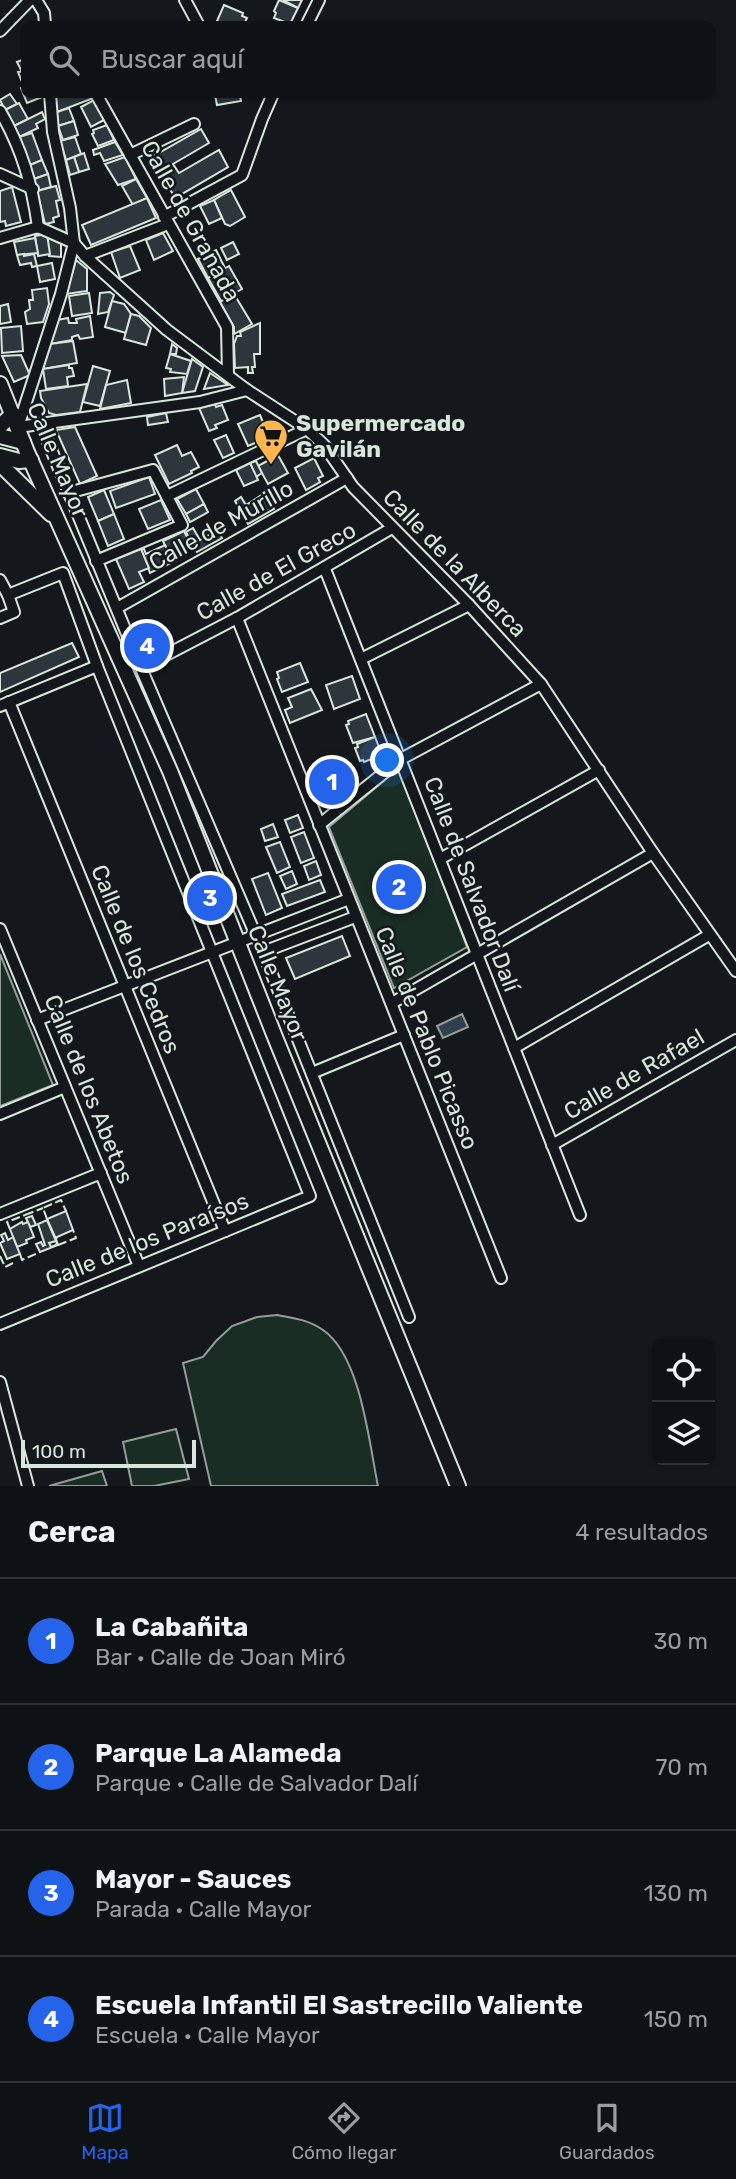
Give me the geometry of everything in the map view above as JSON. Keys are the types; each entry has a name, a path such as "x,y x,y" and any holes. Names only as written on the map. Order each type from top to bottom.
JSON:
{"street":[{"path":"0,31 30,0"},
{"path":"36,0 44,19"},
{"path":"185,0 196,21"},
{"path":"308,21 318,0"},
{"path":"16,421 61,294 74,243 70,208 53,132 50,98"},
{"name":"Calle de Granada","path":"98,98 227,327 228,375"},
{"path":"85,256 166,220 242,175 271,98"},
{"path":"0,111 15,137 33,189 38,227 0,238"},
{"path":"131,155 194,124"},
{"path":"0,174 33,189"},
{"name":"Calle de la Alberca","path":"38,227 74,243 167,330 247,390 307,429 324,445 347,478 392,528 469,605 541,684 653,853 736,971"},
{"name":"Calle Mayor","path":"0,384 23,442 170,771 458,1486"},
{"path":"0,426 16,421 41,425 200,402 247,390"},
{"name":"Calle Mayor","path":"41,425 141,668 256,935 410,1317"},
{"path":"167,496 307,429"},
{"path":"0,436 23,442"},
{"path":"0,456 19,461 31,460"},
{"path":"0,464 60,523"},
{"path":"68,494 153,470 182,525 96,561"},
{"name":"Calle de Murillo","path":"117,608 347,478"},
{"name":"Calle de El Greco","path":"141,668 325,569 392,528"},
{"name":"Calle de Salvador Dalí","path":"325,569 580,1215"},
{"path":"8,596 63,573 96,666 211,953"},
{"path":"0,580 14,612 0,618"},
{"path":"361,659 469,605"},
{"name":"Calle de Pablo Picasso","path":"237,618 501,1278"},
{"path":"4,704 96,666"},
{"path":"319,825 401,760 541,684"},
{"name":"Calle de los Cedros","path":"4,704 125,986 225,1231"},
{"path":"440,859 599,770"},
{"path":"392,1003 653,853"},
{"path":"37,1020 349,899"},
{"path":"263,952 355,917"},
{"name":"Calle de los Abetos","path":"0,929 139,1266"},
{"path":"514,1048 709,935"},
{"name":"Calle de los Paraísos","path":"0,1324 310,1196 211,953"},
{"path":"313,1073 404,1035"},
{"name":"Calle de Rafael","path":"552,1145 736,1040"},
{"path":"0,1114 65,1087"},
{"path":"0,1214 101,1173"},
{"path":"0,1382 28,1486"}],"green space":[{"path":"399,768 467,947 394,988 329,827"},
{"path":"0,954 53,1085 0,1106"},
{"path":"277,1315 318,1327 336,1342 355,1379 378,1486 211,1486 183,1363 203,1357 232,1326 257,1317"},
{"path":"176,1429 189,1479 154,1486 132,1486 123,1442"},
{"path":"102,1471 107,1486 49,1486"}],"water":[{"path":"462,1014 468,1027 443,1038 437,1026"}],"building":[{"path":"279,0 298,8 292,21 274,18"},
{"path":"283,0 302,0 298,8"},
{"path":"224,5 243,13 242,16 247,18 246,21 217,21"},
{"path":"10,94 17,104 5,110 0,100"},
{"path":"25,98 40,98 27,103"},
{"path":"52,98 91,99 57,112"},
{"path":"216,98 241,98 241,101 217,105"},
{"path":"94,100 104,120 91,127 81,107"},
{"path":"19,103 28,119 14,126 5,110"},
{"path":"69,108 74,121 58,126 54,113"},
{"path":"42,112 45,119 36,124 38,128 19,137 14,126"},
{"path":"74,121 78,135 63,140 58,126"},
{"path":"107,125 114,140 98,146 92,134 93,130"},
{"path":"201,129 209,143 173,164 179,173 219,150 228,167 175,198 152,157"},
{"path":"32,133 42,160 30,165 19,137"},
{"path":"75,137 81,154 66,160 60,141"},
{"path":"115,142 123,155 104,161 100,153 94,155 93,150"},
{"path":"84,153 89,169 79,172 74,157"},
{"path":"74,157 79,172 70,175 66,160"},
{"path":"125,157 136,179 118,185 105,164"},
{"path":"42,160 48,174 34,179 30,165"},
{"path":"48,174 51,187 37,191 34,179"},
{"path":"136,179 147,198 133,205 122,186"},
{"path":"56,186 60,200 56,201 59,216 53,218 54,222 45,224 37,191"},
{"path":"12,187 21,222 6,226 5,221 0,222 0,191"},
{"path":"231,190 245,217 230,226 225,224 214,200"},
{"path":"147,198 156,218 91,245 82,225"},
{"path":"214,200 222,218 209,224 200,206"},
{"path":"163,233 173,251 154,260 146,240"},
{"path":"47,234 61,240 61,257 49,256"},
{"path":"47,234 50,254 38,256 35,236"},
{"path":"35,238 38,253 17,255 14,242"},
{"path":"233,242 239,254 227,260 221,248"},
{"path":"130,246 140,270 120,278 111,252"},
{"path":"216,250 225,268 208,278 198,259"},
{"path":"34,254 37,266 32,267 31,263 20,265 17,255"},
{"path":"76,260 87,269 87,291 66,294"},
{"path":"52,263 55,279 40,282 37,266"},
{"path":"229,266 242,289 221,301 208,278"},
{"path":"47,288 49,304 43,322 27,324 25,312 30,309 29,300 33,300 32,290"},
{"path":"110,292 114,295 108,312 98,314 100,293"},
{"path":"89,293 92,313 72,316 69,296"},
{"path":"234,294 252,324 234,334 234,327 220,302"},
{"path":"112,301 124,304 131,314 126,333 105,327"},
{"path":"8,304 11,322 0,324 0,306"},
{"path":"131,314 139,316 151,328 146,345 124,339"},
{"path":"90,316 93,337 80,339 78,335 72,337 72,340 50,344 57,320 68,318 69,323 77,323 76,319"},
{"path":"260,323 260,354 254,354 253,373 248,373 248,367 235,368 234,344 237,336"},
{"path":"21,326 23,351 2,353 1,328"},
{"path":"73,341 77,363 43,369 50,344"},
{"path":"172,344 177,348 176,354 170,354"},
{"path":"170,354 191,361 187,374 170,372 171,369 166,368"},
{"path":"21,355 30,375 14,382 2,356"},
{"path":"192,359 203,367 195,391 182,393"},
{"path":"69,365 74,376 67,377 68,386 46,389 43,369"},
{"path":"93,366 110,371 100,406 83,402"},
{"path":"210,373 228,385 204,389"},
{"path":"184,377 182,393 165,396 164,379"},
{"path":"127,380 131,403 100,409 106,385"},
{"path":"87,384 80,412 56,415 49,413 41,398 40,391"},
{"path":"215,404 216,407 222,405 228,420 215,425 217,428 209,431 199,408"},
{"path":"166,413 168,422 148,425 147,417"},
{"path":"260,415 269,437 248,446 238,424"},
{"path":"75,427 97,476 80,484 56,430"},
{"path":"226,435 234,453 223,458 214,440"},
{"path":"177,445 182,456 191,452 199,467 169,484 155,455"},
{"path":"278,455 288,473 268,484 258,466"},
{"path":"314,458 323,476 318,478 320,482 306,490 295,468"},
{"path":"256,461 262,473 256,477 250,463"},
{"path":"250,463 258,480 244,486 236,470"},
{"path":"149,477 155,494 116,508 110,491"},
{"path":"196,489 204,504 186,514 177,499"},
{"path":"104,490 114,514 98,521 88,497"},
{"path":"265,493 274,509 248,524 235,501 241,497 246,505"},
{"path":"161,500 170,520 148,529 139,509"},
{"path":"204,504 208,512 190,522 186,514"},
{"path":"114,514 124,539 108,546 98,521"},
{"path":"193,528 200,540 218,530 222,538 197,552 186,532"},
{"path":"184,531 192,548 170,558 163,541"},
{"path":"165,545 173,562 150,573 141,549 144,549 146,554"},
{"path":"141,549 149,568 139,572 144,582 129,589 116,559"},
{"path":"72,643 79,657 0,692 0,673"},
{"path":"300,663 308,682 282,692 277,672"},
{"path":"352,676 360,699 334,709 326,685"},
{"path":"311,689 322,710 290,723 285,710 292,707 288,698"},
{"path":"366,714 375,737 353,743 346,725 349,724 348,721"},
{"path":"375,737 382,755 360,761 355,748 358,747 357,744"},
{"path":"338,771 344,786 325,793 319,778"},
{"path":"298,815 303,828 290,833 285,820"},
{"path":"273,824 278,837 265,841 261,829"},
{"path":"304,832 314,858 301,863 291,837"},
{"path":"280,842 290,867 277,873 266,847"},
{"path":"316,861 321,875 309,880 304,866"},
{"path":"292,871 297,884 286,889 280,876"},
{"path":"268,873 282,908 266,915 252,879"},
{"path":"320,880 325,892 287,906 282,894"},
{"path":"342,936 350,956 295,979 286,958"},
{"path":"66,1211 73,1230 56,1239 47,1219"},
{"path":"32,1216 36,1225 30,1227 26,1218"},
{"path":"47,1220 56,1241 49,1243 51,1247 57,1242 58,1245 40,1252 36,1244 41,1242 45,1245 38,1224"},
{"path":"22,1222 28,1222 34,1237 17,1247 10,1229"},
{"path":"5,1233 8,1240 13,1237 20,1254 7,1259 0,1243 4,1241 1,1235"}],"fence":[{"path":"47,1219 43,1208 61,1200 66,1211"},
{"path":"25,1215 43,1208"},
{"path":"10,1229 7,1222 25,1215"},
{"path":"58,1245 76,1238 73,1230"},
{"path":"20,1254 22,1260 40,1252"},
{"path":"0,1256 5,1267 13,1263"}],"place":[{"name":"Supermercado Gavilán","path":"271,466"},
{"name":"Escuela Infantil El Sastrecillo Valiente","path":"147,646"},
{"name":"La Cabañita","path":"332,782"},
{"name":"Parque La Alameda","path":"399,887"},
{"name":"Mayor - Sauces","path":"210,898"}]}
